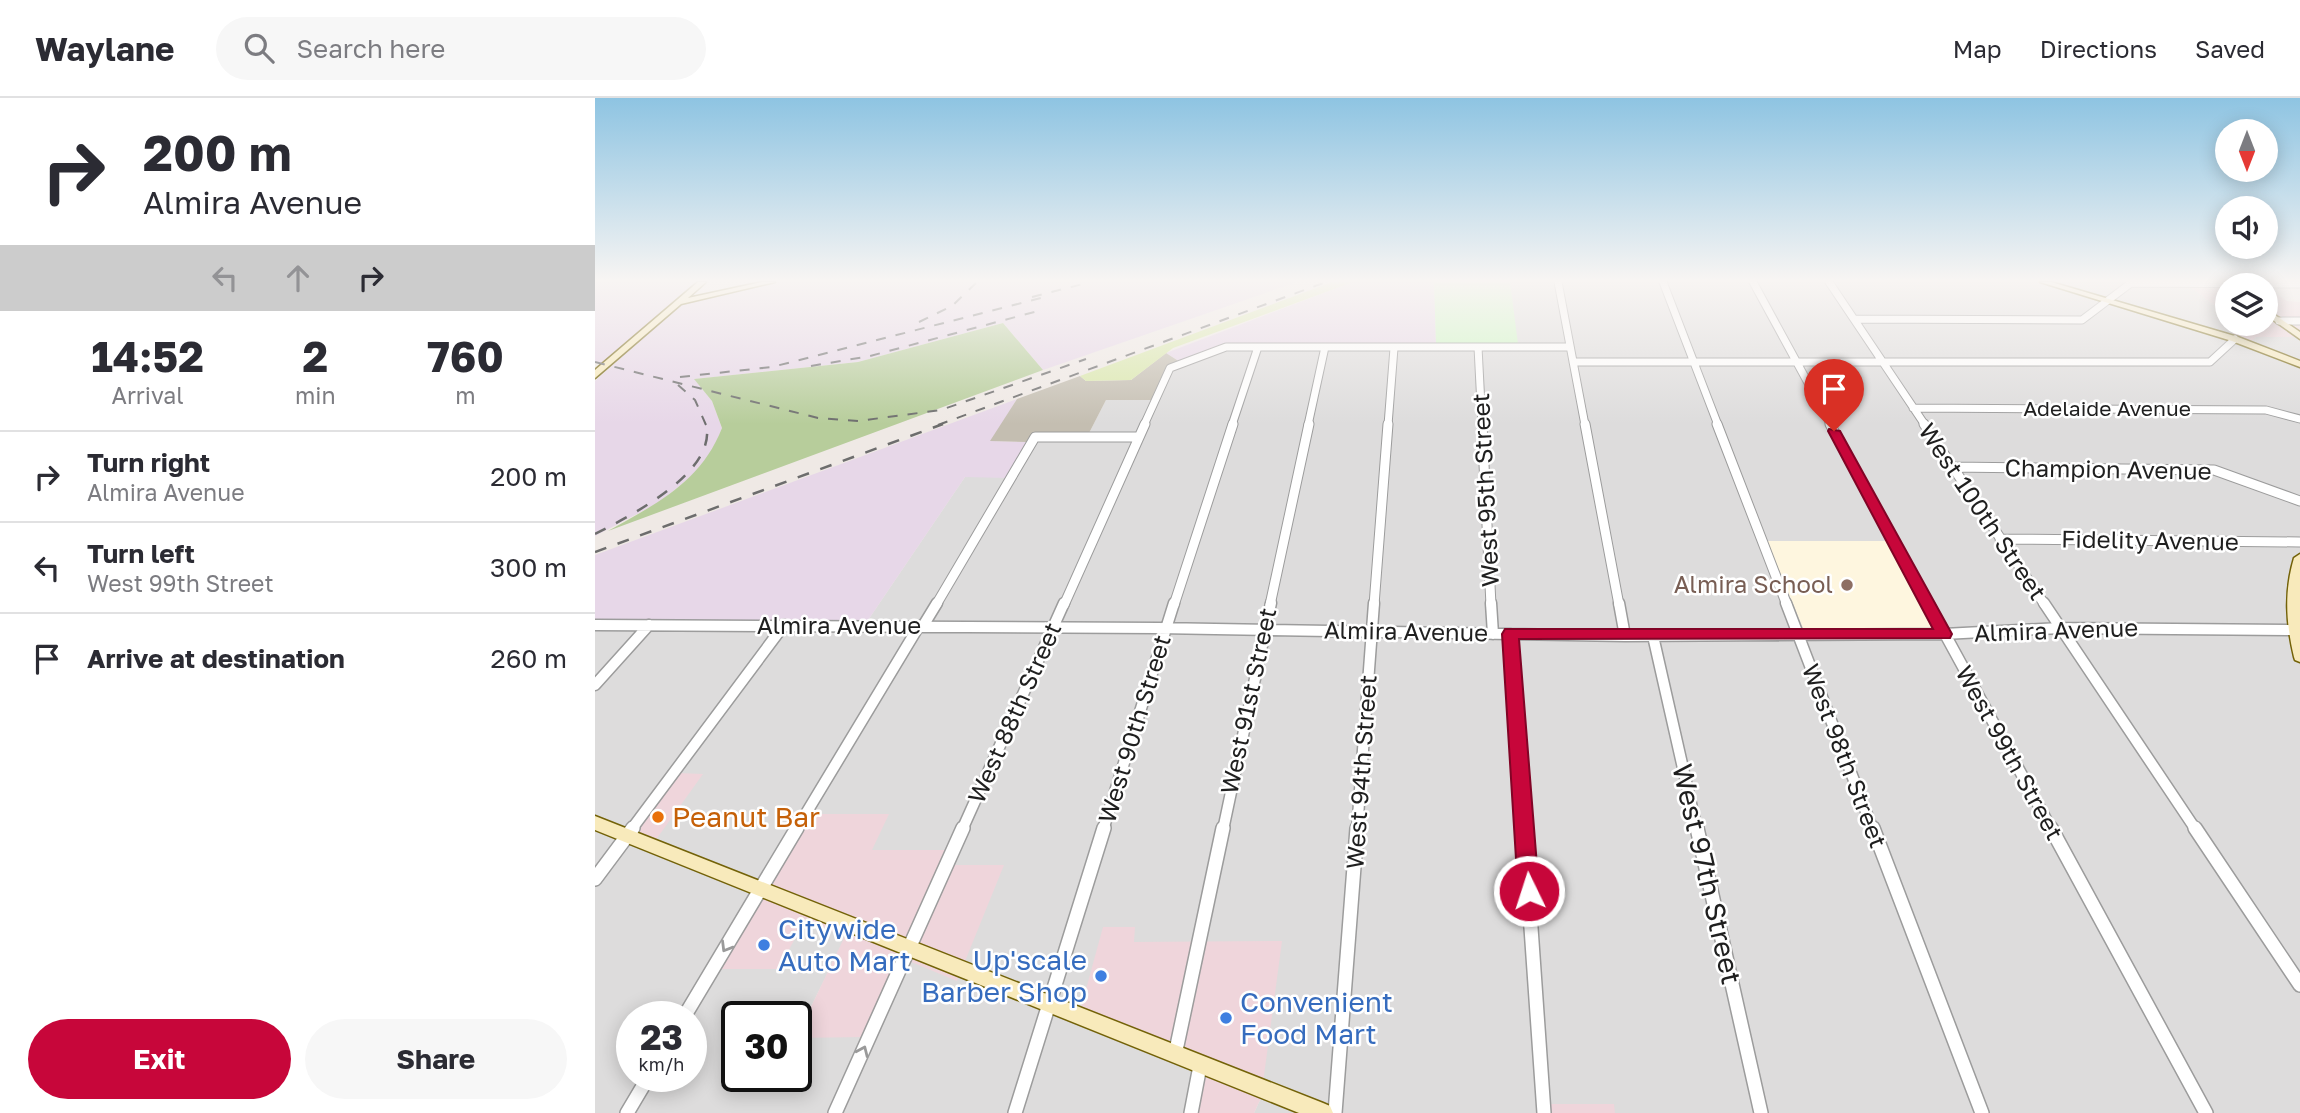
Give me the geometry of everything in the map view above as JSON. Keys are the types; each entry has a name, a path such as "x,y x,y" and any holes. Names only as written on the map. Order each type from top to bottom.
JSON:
{"main road":[{"path":"595,823 1323,1113"}],"street":[{"path":"595,375 648,329"},
{"path":"1567,329 1625,636"},
{"name":"West 98th Street","path":"1680,329 1982,1113"},
{"name":"West 99th Street","path":"1779,329 2206,1113"},
{"name":"West 100th Street","path":"1861,329 2300,985"},
{"path":"2203,329 2300,364"},
{"path":"1573,362 2210,362 2235,339"},
{"name":"West 88th Street","path":"835,1113 1170,368 1226,347 1258,347"},
{"path":"1258,347 1570,347"},
{"name":"West 90th Street","path":"1016,1113 1166,628 1258,347"},
{"name":"West 91st Street","path":"1175,1055 1325,347"},
{"name":"West 95th Street","path":"1478,347 1493,634"},
{"name":"West 94th Street","path":"1335,1113 1394,348"},
{"name":"Adelaide Avenue","path":"1913,408 2266,410 2300,419"},
{"path":"694,1001 1035,437 1138,437"},
{"name":"Champion Avenue","path":"1952,467 2214,470 2300,501"},
{"name":"Fidelity Avenue","path":"2000,540 2300,542"},
{"path":"2300,558 2292,582 2300,657"},
{"name":"Almira Avenue","path":"595,625 1166,628 1625,636 1944,634 2060,628 2297,630"},
{"path":"595,685 649,625"},
{"path":"595,879 784,625"},
{"path":"1511,634 1544,1113"},
{"name":"West 97th Street","path":"1653,636 1761,1113"},
{"path":"1191,1113 1200,1066"},
{"path":"627,1113 639,1092"}],"shaded area":[{"path":"595,329 648,329 607,365 595,362"},
{"path":"652,329 979,329 858,362 695,379 712,401 722,428 712,454 695,473 660,502 595,536 595,381"},
{"path":"1008,329 1160,329 1043,370"},
{"path":"1228,329 1436,329 1436,344 1226,345 1180,362 1166,353"},
{"path":"1515,329 2215,329 2215,336 2300,337 2300,1113 1254,1113 1267,1085 1133,942 1104,927 1208,1062 1197,1113 595,1113 595,629 862,629 965,477 1029,442 1026,442 1031,435 1088,435 1106,400 1151,400 1166,367 1226,345 1517,344","holes":["812,814 888,814 871,850 948,850 941,865 1003,865 899,957 812,1025 812,1092 721,1092 721,1001 812,1001 812,1005 846,936 804,921 722,969"]},
{"path":"2278,329 2300,329 2300,337 2256,337 2252,341 2235,336 2278,336"},
{"path":"1166,353 1180,362 1166,368 1151,400 1106,400 1088,435 1031,435 1026,442 990,441 1017,399 1080,376 1086,381 1131,380"},
{"path":"1017,399 991,441 1030,442 1007,478 965,477 862,629 595,629 595,555"},
{"name":"Almira School","path":"1767,541 1886,541 1932,629 1803,628"},
{"path":"678,773 703,774 655,841 635,833"},
{"path":"812,814 889,814 872,850 949,850 942,865 1004,865 957,981 899,957 864,1037 812,1038 812,1005 845,936 804,921 779,969 721,969"},
{"path":"1103,927 1135,927 1134,942 1282,941 1263,1083 1267,1085 1254,1113 1197,1113 1208,1062 1080,1011"},
{"path":"1550,1104 1614,1104 1615,1113 1551,1113"}],"green space":[{"path":"979,329 1008,329 1043,370 608,531 675,490 702,463 713,447 722,428 712,401 694,379 858,362"},
{"path":"1205,329 1224,329 1173,348 1131,380 1086,381 1080,376"},
{"path":"1436,329 1516,329 1518,344 1436,344"}],"railway":[{"path":"680,377 772,367 919,329"},
{"path":"811,366 870,356 969,329"},
{"path":"938,425 1197,329"},
{"path":"595,362 818,418 858,421 941,410 1086,359"},
{"path":"678,385 695,400 706,425"},
{"path":"595,552 943,424"},
{"path":"595,534 649,504 685,475 699,459 706,442 706,425"}],"place":[{"name":"Almira School","path":"1847,585"},
{"name":"Peanut Bar","path":"658,817"},
{"name":"Citywide Auto Mart","path":"764,945"},
{"name":"Up'scale Barber Shop","path":"1101,976"},
{"name":"Convenient Food Mart","path":"1226,1018"}],"route":[{"path":"1529,891 1511,634 1944,634 1834,431"}]}
